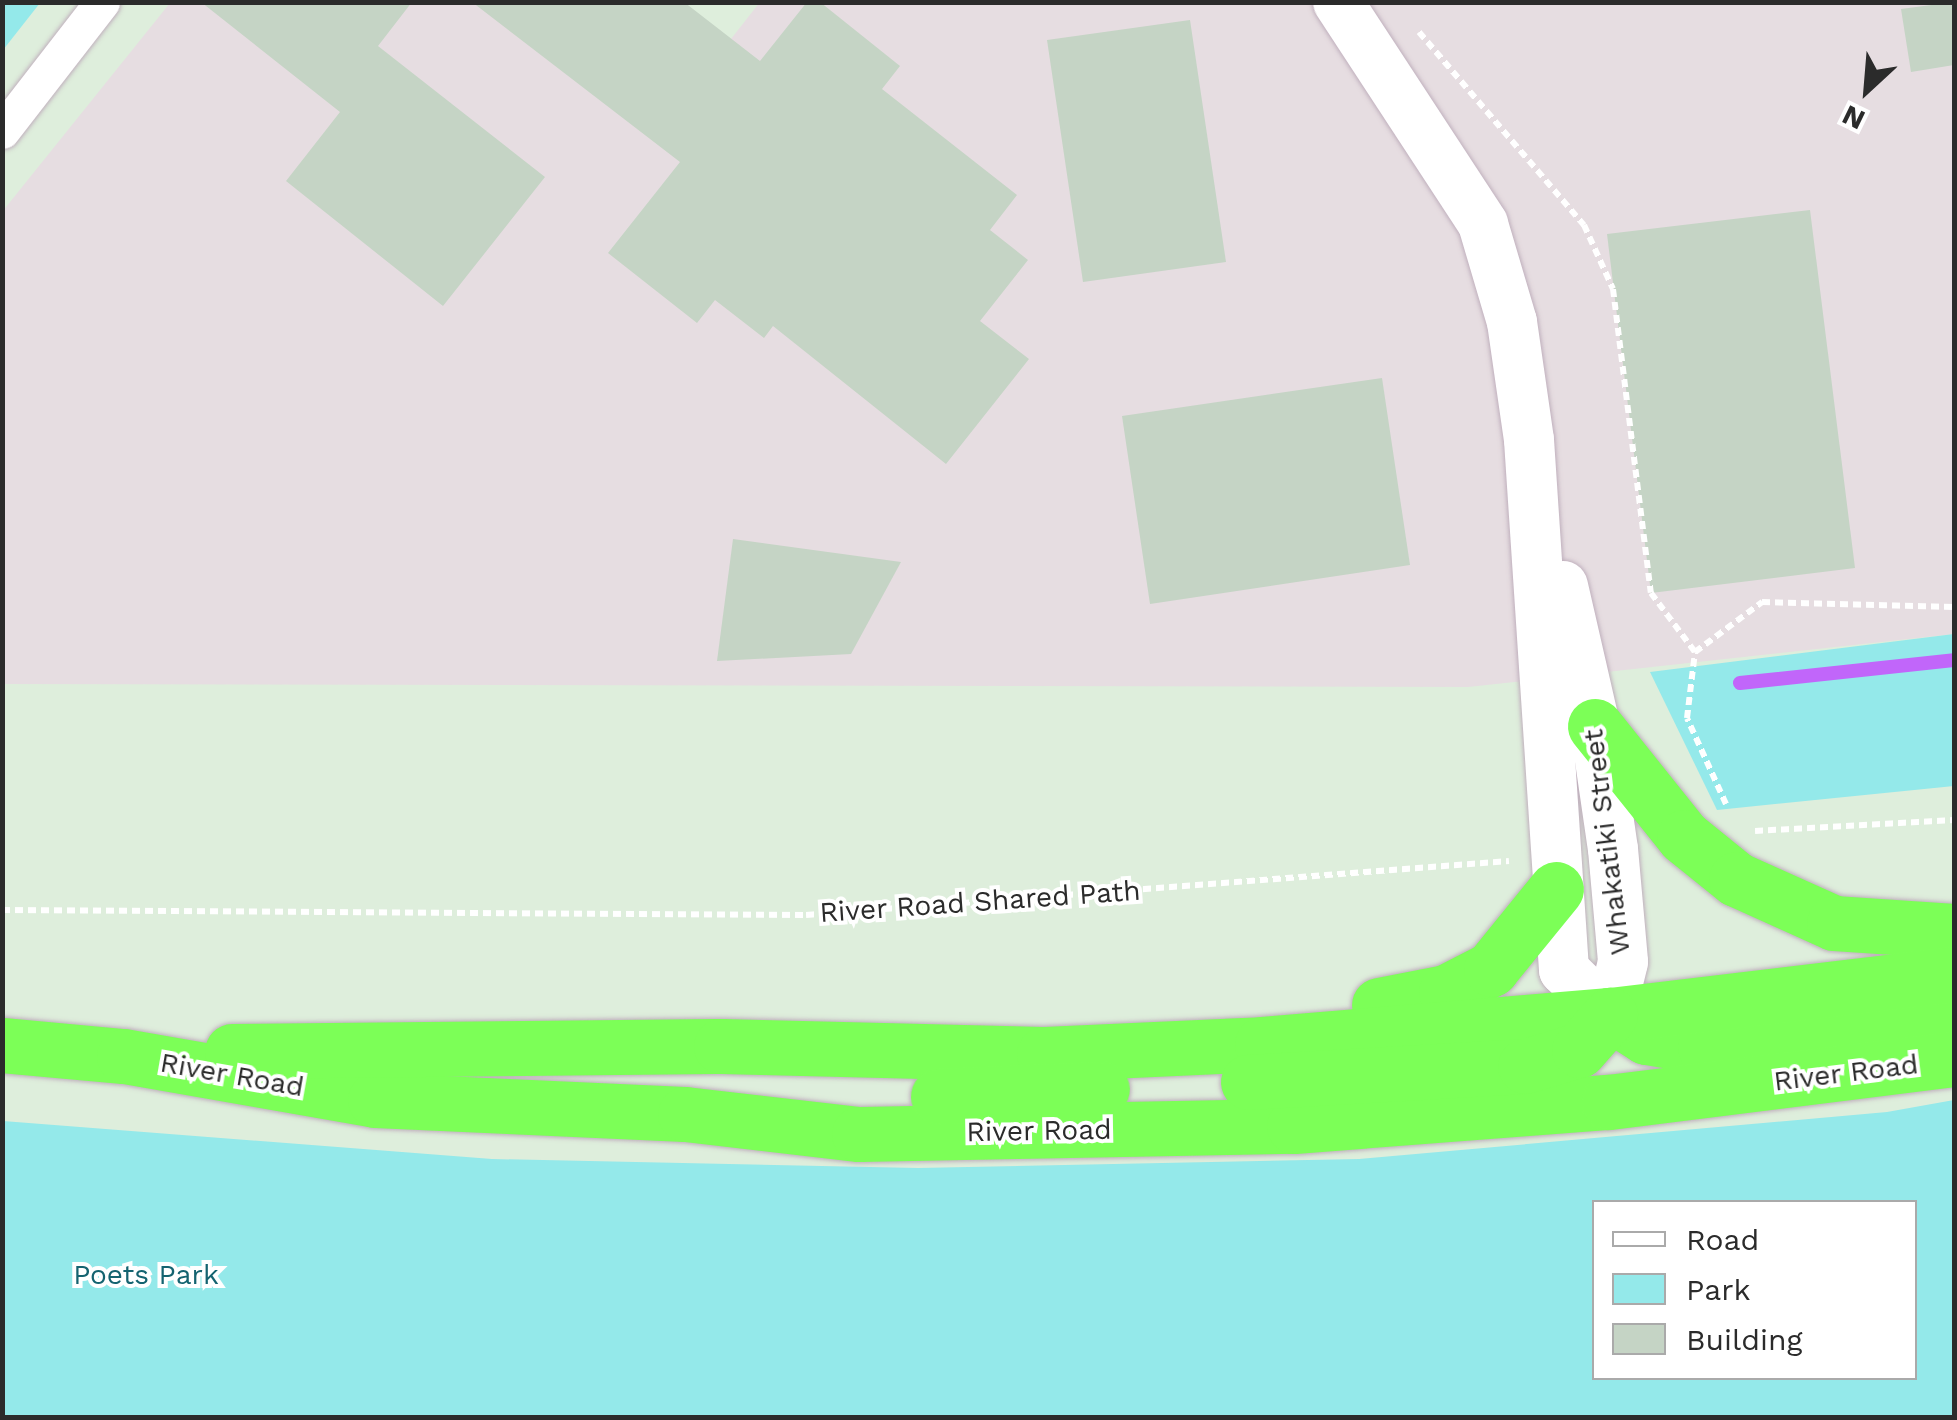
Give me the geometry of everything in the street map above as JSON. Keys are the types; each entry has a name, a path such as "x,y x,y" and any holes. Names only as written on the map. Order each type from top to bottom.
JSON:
{"highway":[{"path":"1595,726 1684,838 1736,879 1834,923 1894,932 1954,931"},
{"path":"884,1049 962,1030 1368,1008 1446,992 1492,969 1554,872"},
{"name":"River Road","path":"124,1056 366,1046 884,1049 1044,1054 1262,1044 1610,1014 1954,974"},
{"path":"685,1114 1525,1066 1579,1050 1610,1014 1646,1037 1705,1047 1954,1016"},
{"name":"River Road","path":"2,1045 124,1056 375,1100 685,1114 859,1134 1294,1126 1609,1102 1954,1059"}],"street":[{"path":"2,131 102,2"},
{"name":"Whakatiki Street","path":"1338,2 1483,224 1512,322 1529,440 1595,726 1623,962 1610,1014 1564,970 1554,872 1529,440"}],"path":[{"path":"1406,17 1584,225 1613,289 1651,593 1695,652 1687,718 1729,809"},
{"path":"1695,652 1762,602 1954,608"},
{"path":"1739,820 1749,832 1954,820"},
{"name":"River Road Shared Path","path":"2,910 806,916 1554,872"}],"shaded area":[{"path":"760,2 1954,3 1954,634 1468,687 3,684 2,212 170,3 684,3 731,39"}],"green space":[{"path":"2,3 40,3 3,50"},
{"path":"1954,634 1954,786 1717,810 1650,672"},
{"name":"Poets Park","path":"1954,1100 1954,1417 3,1417 3,1121 492,1159 918,1168 1359,1159 1887,1112"}],"building":[{"path":"201,2 412,2 378,46 545,177 443,306 286,181 340,112"},
{"path":"472,2 684,2 760,61 807,2 820,2 900,66 882,89 1017,195 990,230 1028,260 980,321 1029,359 946,464 773,326 764,338 715,300 697,323 608,253 680,162"},
{"path":"1954,2 1954,65 1911,72 1901,9"},
{"path":"1190,20 1226,262 1083,282 1047,40"},
{"path":"1810,210 1855,568 1651,593 1607,234"},
{"path":"1382,378 1410,565 1150,604 1122,416"},
{"path":"733,539 901,562 851,654 717,661"}],"waterway":[{"path":"1740,683 1954,660"}]}
